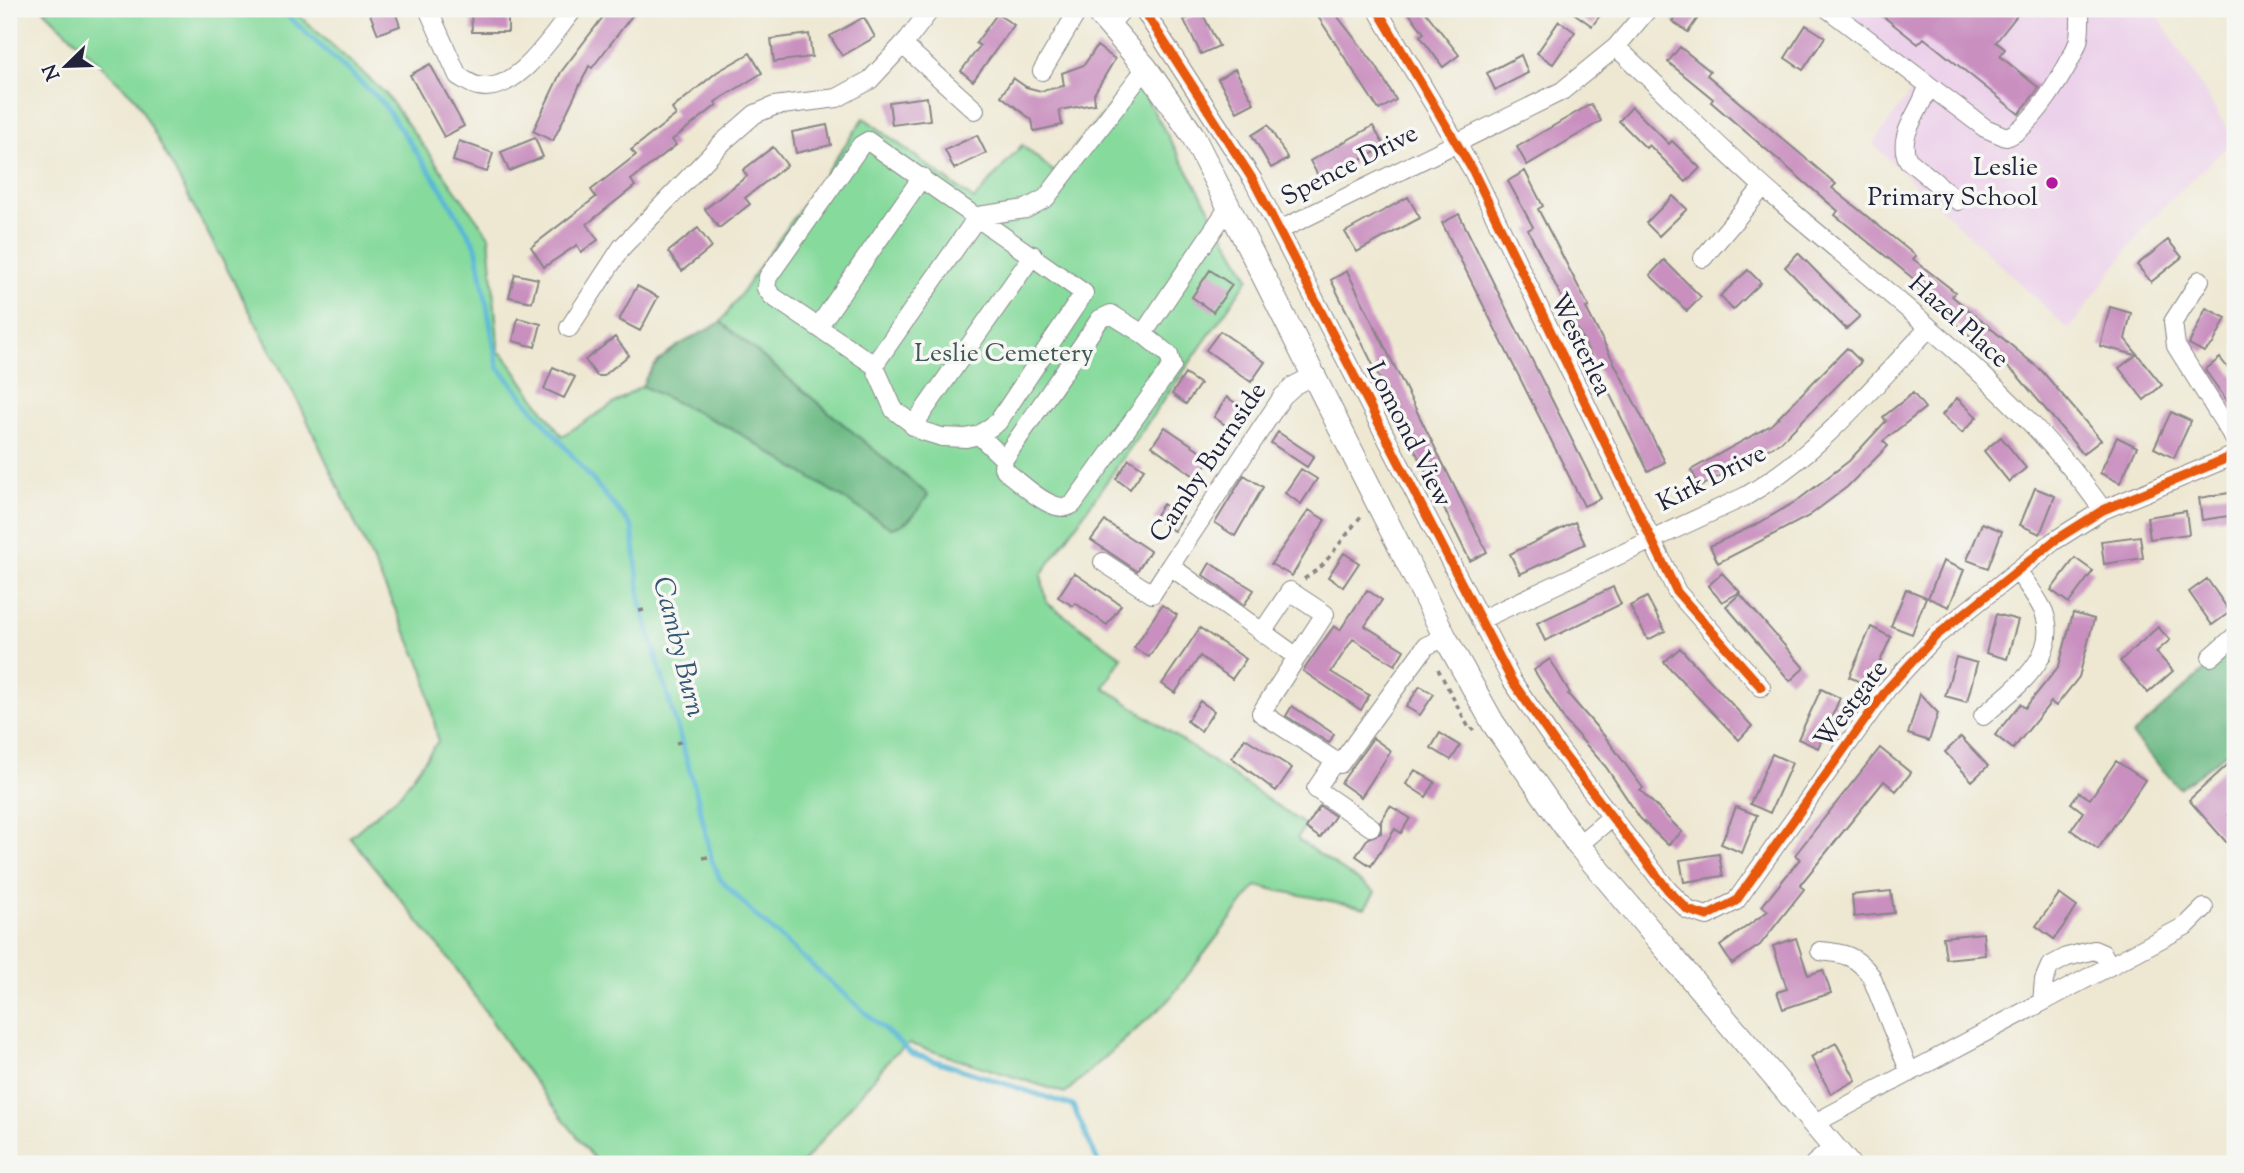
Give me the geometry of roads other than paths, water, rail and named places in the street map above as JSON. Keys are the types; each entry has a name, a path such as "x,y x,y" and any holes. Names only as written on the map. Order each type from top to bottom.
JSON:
{"main road":[{"path":"1109,14 1192,134 1445,637 1493,723 1578,845 1841,1156"}],"street":[{"path":"428,9 458,76 479,87 507,83 531,62 573,9"},
{"path":"569,328 622,247 723,142 755,114 775,106 836,99 870,80 903,46 931,9"},
{"path":"1042,71 1079,9"},
{"name":"Lomond View","path":"1143,9 1240,158 1280,230 1511,681 1557,746 1653,869"},
{"name":"Westerlea","path":"1377,9 1457,142 1677,592 1761,687"},
{"name":"Spence Drive","path":"1280,230 1562,91 1616,47 1648,9"},
{"path":"1828,9 1996,135 2016,135 2030,119 2078,41 2080,9"},
{"path":"903,46 975,110"},
{"name":"Hazel Place","path":"1616,47 1763,187 2014,407 2076,472 2103,510"},
{"path":"874,365 978,216 1026,209 1046,198 1146,68"},
{"path":"1928,85 1926,98 1904,139 1904,151 1908,160 1958,201"},
{"path":"864,142 873,143 978,216 1080,288 1084,296 998,422 979,435 942,437 913,426 894,410 874,365 772,296 766,288 768,277 864,142"},
{"path":"818,327 922,177"},
{"path":"1703,258 1763,187"},
{"path":"1143,334 1230,205"},
{"path":"913,426 1033,255"},
{"path":"2200,280 2173,322 2176,346 2235,440"},
{"path":"1103,315 1115,315 1143,334 1169,355 1170,369 1073,504 1066,508 1056,506 1009,474 1003,467 1004,459 1103,315"},
{"name":"Kirk Drive","path":"1480,620 1746,496 1780,476 1834,430 1928,329"},
{"name":"Camby Burnside","path":"1297,657 1170,566 1283,396 1295,385 1315,374"},
{"path":"979,435 988,447 1004,459"},
{"name":"Westgate","path":"1653,869 1688,910 1707,916 1736,901 1887,689 1936,636 2054,541 2103,510 2235,455"},
{"path":"1103,562 1152,594 1170,566"},
{"path":"1983,716 2039,662 2049,639 2043,612 2018,571"},
{"path":"1263,631 1290,591 1325,614 1261,713 1340,764 1426,646 1445,637"},
{"path":"2211,657 2235,636"},
{"path":"1335,761 1316,789 1371,827"},
{"path":"1578,845 1613,816"},
{"path":"1813,1124 2187,925 2204,908"},
{"path":"2042,1002 2047,971 2057,962 2094,950 2103,954 2110,966"},
{"path":"1820,951 1845,953 1862,963 1871,976 1910,1073"},
{"path":"1815,1164 1841,1156"}],"waterway":[{"name":"Camby Burn","path":"280,9 381,101 437,182 476,246 498,367 632,527 641,605 697,795 712,861 720,879 756,916 911,1053 1073,1106 1099,1164"}],"place":[{"name":"Leslie Primary School","path":"2052,183"}],"park label":[{"name":"Leslie Cemetery","path":"1004,354"}]}
